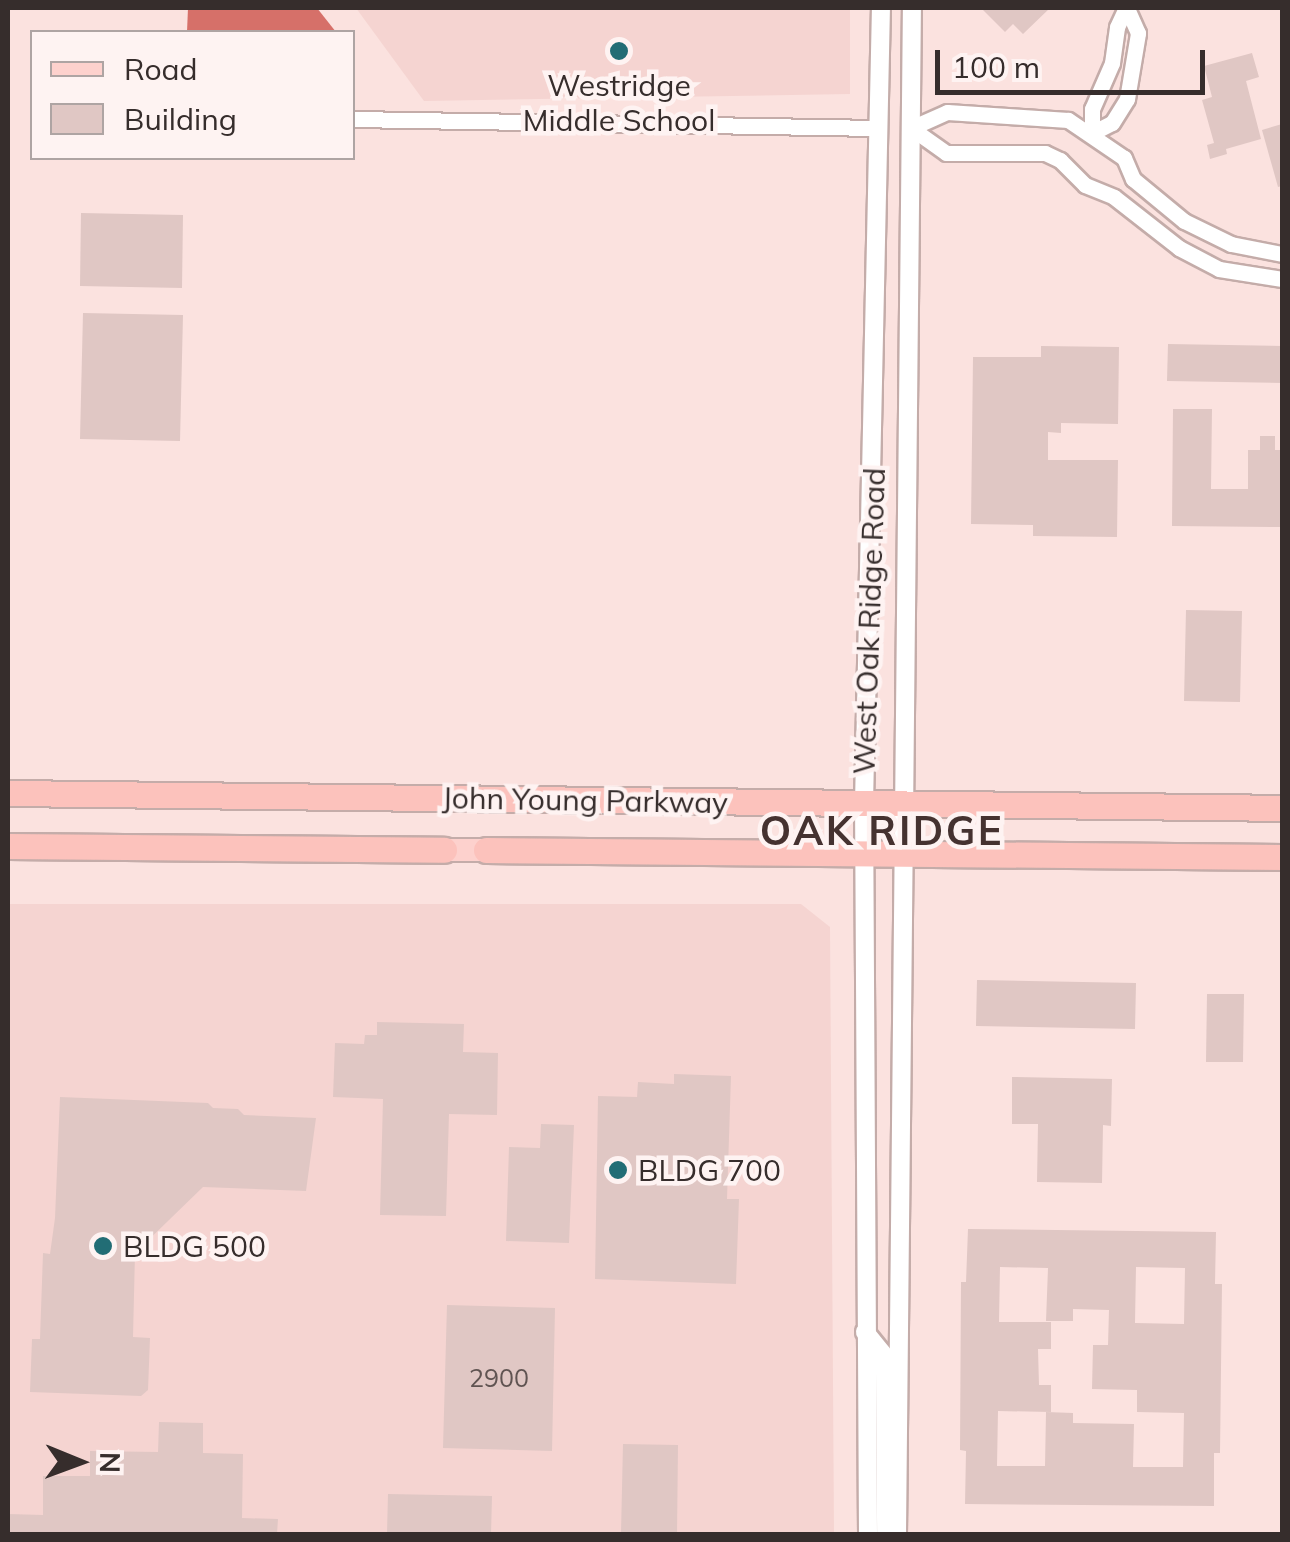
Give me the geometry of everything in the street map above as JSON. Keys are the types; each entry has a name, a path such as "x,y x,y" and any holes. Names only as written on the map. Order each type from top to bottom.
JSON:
{"highway":[{"name":"John Young Parkway","path":"8,794 1282,808"},
{"name":"John Young Parkway","path":"8,846 444,850"},
{"name":"John Young Parkway","path":"486,850 1282,858"}],"main road":[{"name":"John Young Parkway","path":"444,850 486,850"}],"street":[{"name":"West Oak Ridge Road","path":"868,1534 863,854 881,8"},
{"name":"West Oak Ridge Road","path":"897,1534 912,8"},
{"path":"1092,134 1092,110 1112,63 1117,27 1127,8"},
{"path":"1092,134 1112,123 1128,100 1138,33 1127,8"},
{"path":"355,119 879,128 911,128 947,112 1068,120 1124,158 1133,179 1184,221 1231,244 1282,254"},
{"path":"911,128 946,152 1045,153 1060,160 1085,185 1114,197 1179,248 1219,269 1282,279"},
{"path":"865,1332 882,1353 886,1372 886,1534"}],"shaded area":[{"path":"188,8 317,8 334,30 187,30"},
{"name":"Westridge Middle School","path":"356,8 850,8 850,94 424,101"},
{"path":"8,904 801,904 830,927 834,1534 8,1534"}],"building":[{"path":"981,8 1050,8 1023,34 1013,24 1005,32"},
{"path":"1252,53 1259,77 1246,81 1261,139 1226,149 1227,154 1210,159 1207,145 1214,143 1202,100 1212,97 1204,66"},
{"path":"1282,124 1282,186 1278,187 1262,130"},
{"path":"81,213 183,215 182,288 80,286"},
{"path":"83,313 183,315 180,441 80,439"},
{"path":"1168,344 1282,346 1282,383 1167,381"},
{"path":"1041,346 1119,347 1118,424 1061,423 1061,433 1048,432 1048,460 1118,460 1117,537 1033,536 1033,525 971,524 973,357 1041,357"},
{"path":"1173,409 1212,409 1211,489 1248,489 1248,450 1260,450 1260,436 1275,436 1275,450 1282,450 1282,527 1172,526"},
{"path":"1186,610 1242,611 1240,702 1184,701"},
{"path":"977,980 1136,983 1135,1029 976,1026"},
{"path":"1207,994 1244,994 1243,1062 1206,1062"},
{"path":"377,1022 464,1024 463,1052 498,1053 497,1115 449,1114 446,1216 380,1215 383,1099 333,1097 335,1043 364,1044 365,1035 377,1035"},
{"name":"BLDG 700","path":"674,1074 731,1076 727,1199 739,1199 736,1284 595,1279 598,1096 637,1097 638,1082 674,1084"},
{"path":"1012,1077 1112,1079 1111,1126 1103,1125 1102,1183 1037,1182 1038,1124 1012,1124"},
{"name":"BLDG 500","path":"60,1097 208,1103 213,1108 238,1109 244,1115 316,1118 306,1191 203,1187 135,1253 133,1337 150,1338 148,1390 141,1396 30,1392 32,1339 40,1339 43,1253 50,1254 55,1218"},
{"path":"541,1124 574,1125 569,1243 506,1241 509,1147 540,1148"},
{"path":"968,1229 1216,1232 1215,1284 1222,1284 1220,1453 1214,1453 1214,1506 965,1504 966,1451 960,1450 961,1282 966,1282","holes":["1000,1267 1048,1268 1046,1321 1073,1321 1073,1309 1109,1310 1108,1345 1093,1345 1092,1389 1137,1390 1137,1412 1184,1413 1183,1467 1133,1467 1134,1424 1073,1423 1073,1413 1046,1412 1045,1466 997,1466 998,1411 1051,1412 1051,1385 1039,1385 1038,1349 1051,1349 1051,1322 999,1322","1136,1267 1185,1268 1184,1324 1135,1323"]},
{"path":"447,1305 555,1308 552,1451 443,1448"},
{"path":"159,1422 203,1423 203,1453 243,1454 242,1518 278,1519 277,1534 8,1534 8,1514 43,1515 43,1476 90,1476 90,1451 158,1452"},
{"path":"623,1444 678,1445 677,1534 621,1534"},
{"path":"388,1494 492,1496 491,1534 387,1534"}],"place":[{"name":"Westridge Middle School","path":"619,51"},
{"name":"BLDG 700","path":"618,1170"},
{"name":"BLDG 500","path":"103,1246"}],"district":[{"name":"OAK RIDGE","path":"882,830"}]}
